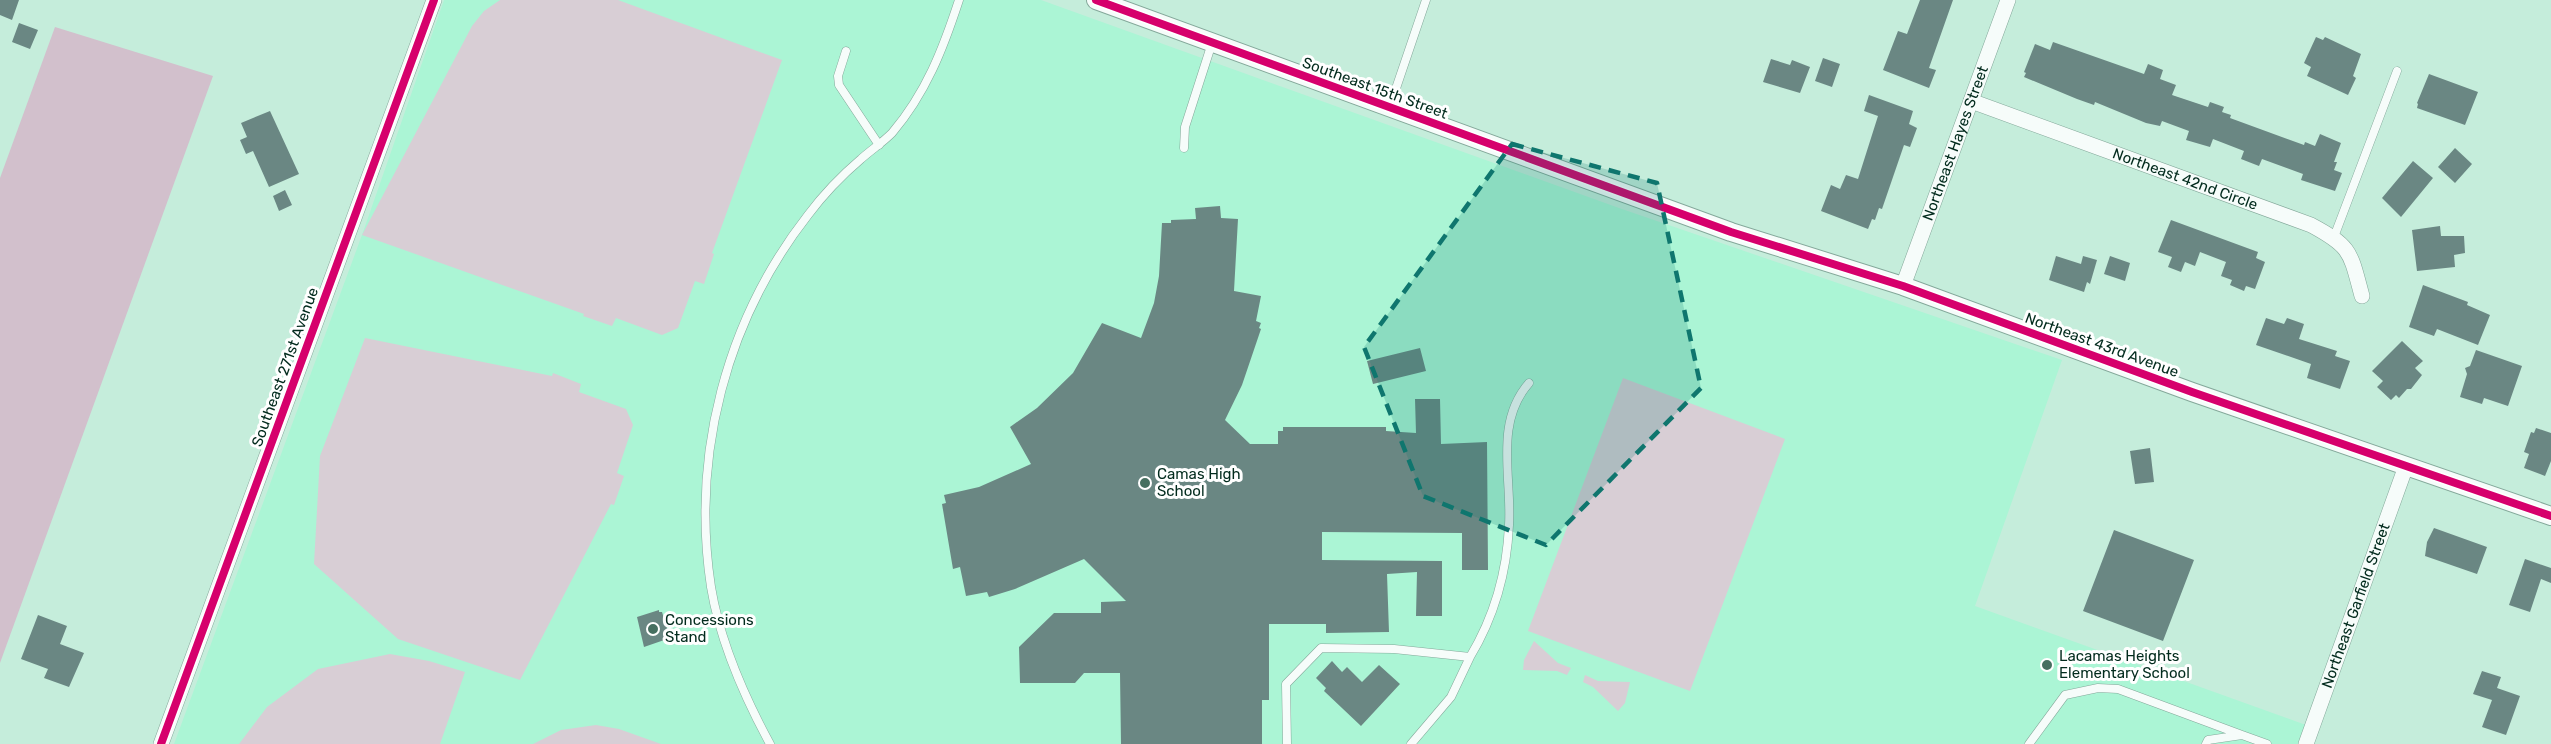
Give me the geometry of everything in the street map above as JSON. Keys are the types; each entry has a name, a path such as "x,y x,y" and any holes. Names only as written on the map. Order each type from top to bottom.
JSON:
{"street":[{"name":"Southeast 271st Avenue","path":"161,744 434,0"},
{"name":"Southeast 15th Street","path":"1096,0 1644,201"},
{"name":"Northeast Hayes Street","path":"1903,286 2008,0"},
{"name":"Northeast 42nd Circle","path":"1971,101 2311,225 2334,237 2351,254 2362,296"},
{"name":"Northeast 43rd Avenue","path":"1644,201 1731,232 1903,286 2551,516"},
{"name":"Northeast Garfield Street","path":"2306,744 2406,466"}],"lane":[{"path":"770,744 738,679 711,589 706,494 712,426 731,355 765,279 786,244 816,205 897,126 926,87 959,0"},
{"path":"1390,108 1426,0"},
{"path":"1184,148 1185,127 1212,43"},
{"path":"846,51 838,76 839,85 879,145"},
{"path":"2334,237 2397,71"},
{"path":"1411,744 1450,696 1484,633 1501,582 1509,525 1507,434 1511,413 1520,394 1529,383"},
{"path":"1287,744 1286,684 1321,648 1394,649 1470,657"},
{"path":"2029,744 2065,695 2098,688 2118,689 2266,744"},
{"path":"2206,744 2208,740 2242,735"}],"highlighted area":[{"path":"1512,144 1657,183 1701,388 1546,545 1423,496 1364,347"}],"shaded area":[{"name":"Camas High School","path":"444,0 1041,0 1619,208 2062,360 1975,606 2306,725 2299,744 174,744 362,235"},
{"path":"500,0 618,0 782,60 712,253 714,254 704,284 695,281 678,328 662,335 616,318 612,326 362,235 472,26 484,11"},
{"path":"55,27 213,76 0,663 0,178"},
{"path":"365,338 552,376 553,373 581,384 579,392 626,409 633,425 617,473 624,476 614,505 611,504 520,680 398,639 314,564 320,456"},
{"path":"1623,378 1785,439 1690,691 1528,631"},
{"path":"1534,641 1558,663 1571,668 1567,675 1557,671 1523,670 1524,660"},
{"path":"390,654 429,661 465,672 440,744 239,744 267,707 318,669"},
{"path":"1585,675 1598,681 1630,682 1625,703 1618,711 1593,687 1583,682"},
{"path":"596,725 619,729 661,744 533,744 561,730"}],"building":[{"path":"0,0 19,0 12,20 0,15"},
{"path":"1920,0 1953,0 1929,68 1936,70 1929,88 1883,70 1898,31 1907,34"},
{"path":"19,23 38,30 30,49 12,42"},
{"path":"2316,37 2323,40 2325,37 2361,54 2353,76 2356,78 2348,95 2307,76 2311,67 2304,63"},
{"path":"2053,42 2144,74 2148,64 2163,70 2160,79 2176,85 2172,95 2208,107 2210,102 2224,107 2222,112 2231,115 2230,118 2304,145 2305,142 2315,146 2320,134 2341,143 2334,162 2337,162 2334,170 2342,173 2335,191 2301,180 2303,174 2262,159 2259,166 2241,159 2244,151 2213,139 2210,147 2186,140 2189,131 2162,121 2160,126 2146,123 2095,102 2094,105 2077,99 2024,77 2035,44 2050,50"},
{"path":"1823,58 1840,64 1832,87 1815,81"},
{"path":"1771,59 1790,65 1792,60 1810,67 1800,93 1763,82"},
{"path":"2429,74 2478,92 2465,125 2417,108"},
{"path":"1869,95 1913,111 1909,124 1917,128 1910,147 1904,145 1882,209 1879,208 1875,220 1872,219 1868,229 1821,211 1831,185 1840,189 1846,175 1858,179 1878,116 1864,111"},
{"path":"270,111 299,174 269,187 253,151 246,154 240,140 247,137 241,123"},
{"path":"2455,148 2472,164 2455,183 2438,167"},
{"path":"2413,161 2433,178 2401,217 2382,198"},
{"path":"285,190 292,205 279,211 273,196"},
{"name":"Camas High School","path":"1220,206 1221,218 1238,219 1234,291 1261,296 1256,321 1261,323 1259,328 1261,329 1242,385 1225,420 1250,444 1278,444 1278,431 1283,431 1283,427 1386,427 1386,431 1416,433 1415,399 1440,399 1441,444 1487,442 1488,570 1462,570 1462,533 1322,532 1322,560 1442,561 1442,616 1416,616 1417,572 1387,574 1389,632 1326,633 1326,624 1269,624 1269,700 1262,700 1262,744 1121,744 1120,673 1084,673 1075,683 1020,683 1019,647 1054,613 1101,613 1101,602 1126,601 1084,559 1015,589 989,597 987,592 966,596 960,567 953,569 942,504 946,503 944,495 979,487 1031,464 1010,427 1037,408 1073,373 1102,323 1141,338 1154,303 1159,276 1162,223 1171,223 1171,220 1196,219 1195,208"},
{"path":"2171,220 2258,252 2256,258 2265,262 2255,289 2246,286 2244,291 2230,285 2232,280 2221,276 2226,262 2200,252 2195,266 2185,262 2181,272 2168,267 2172,257 2158,252"},
{"path":"2440,226 2441,236 2464,236 2465,253 2454,255 2455,267 2417,271 2412,230"},
{"path":"2056,256 2081,264 2083,256 2097,260 2090,284 2087,282 2084,292 2049,280"},
{"path":"2110,256 2130,263 2125,281 2104,274"},
{"path":"2423,285 2468,302 2467,305 2490,315 2478,345 2437,329 2434,336 2409,327"},
{"path":"2266,318 2284,324 2287,318 2304,324 2299,339 2337,351 2335,356 2350,361 2340,389 2307,378 2311,364 2256,345"},
{"path":"2402,341 2423,361 2415,368 2422,375 2411,389 2407,389 2399,398 2396,395 2391,400 2377,387 2383,381 2372,371"},
{"path":"1420,348 1426,371 1373,384 1367,361"},
{"path":"2476,350 2522,366 2508,406 2484,398 2482,404 2460,397 2467,374 2465,368 2470,366"},
{"path":"2536,428 2551,433 2551,461 2545,476 2524,468 2529,454 2524,452 2531,432 2534,433"},
{"path":"2150,448 2154,482 2135,484 2130,451"},
{"path":"2434,528 2487,547 2477,574 2425,556 2427,542"},
{"path":"2114,530 2194,560 2163,641 2083,611"},
{"path":"2525,559 2551,568 2551,583 2541,579 2530,612 2509,605"},
{"name":"Concessions Stand","path":"659,610 662,612 670,638 644,647 637,617"},
{"path":"38,615 67,626 60,644 84,653 69,687 44,678 48,669 21,659"},
{"path":"1332,661 1342,672 1347,667 1362,682 1379,665 1400,684 1361,726 1324,691 1326,688 1316,678"},
{"path":"2482,671 2501,677 2497,688 2520,696 2506,735 2482,727 2492,700 2473,694"}],"cycle path":[{"path":"161,744 434,0"},
{"path":"1096,0 1731,232 1903,286 2192,392 2551,516"}],"place":[{"name":"Camas High School","path":"1145,483"},
{"name":"Concessions Stand","path":"653,629"},
{"name":"Lacamas Heights Elementary School","path":"2047,665"}]}
